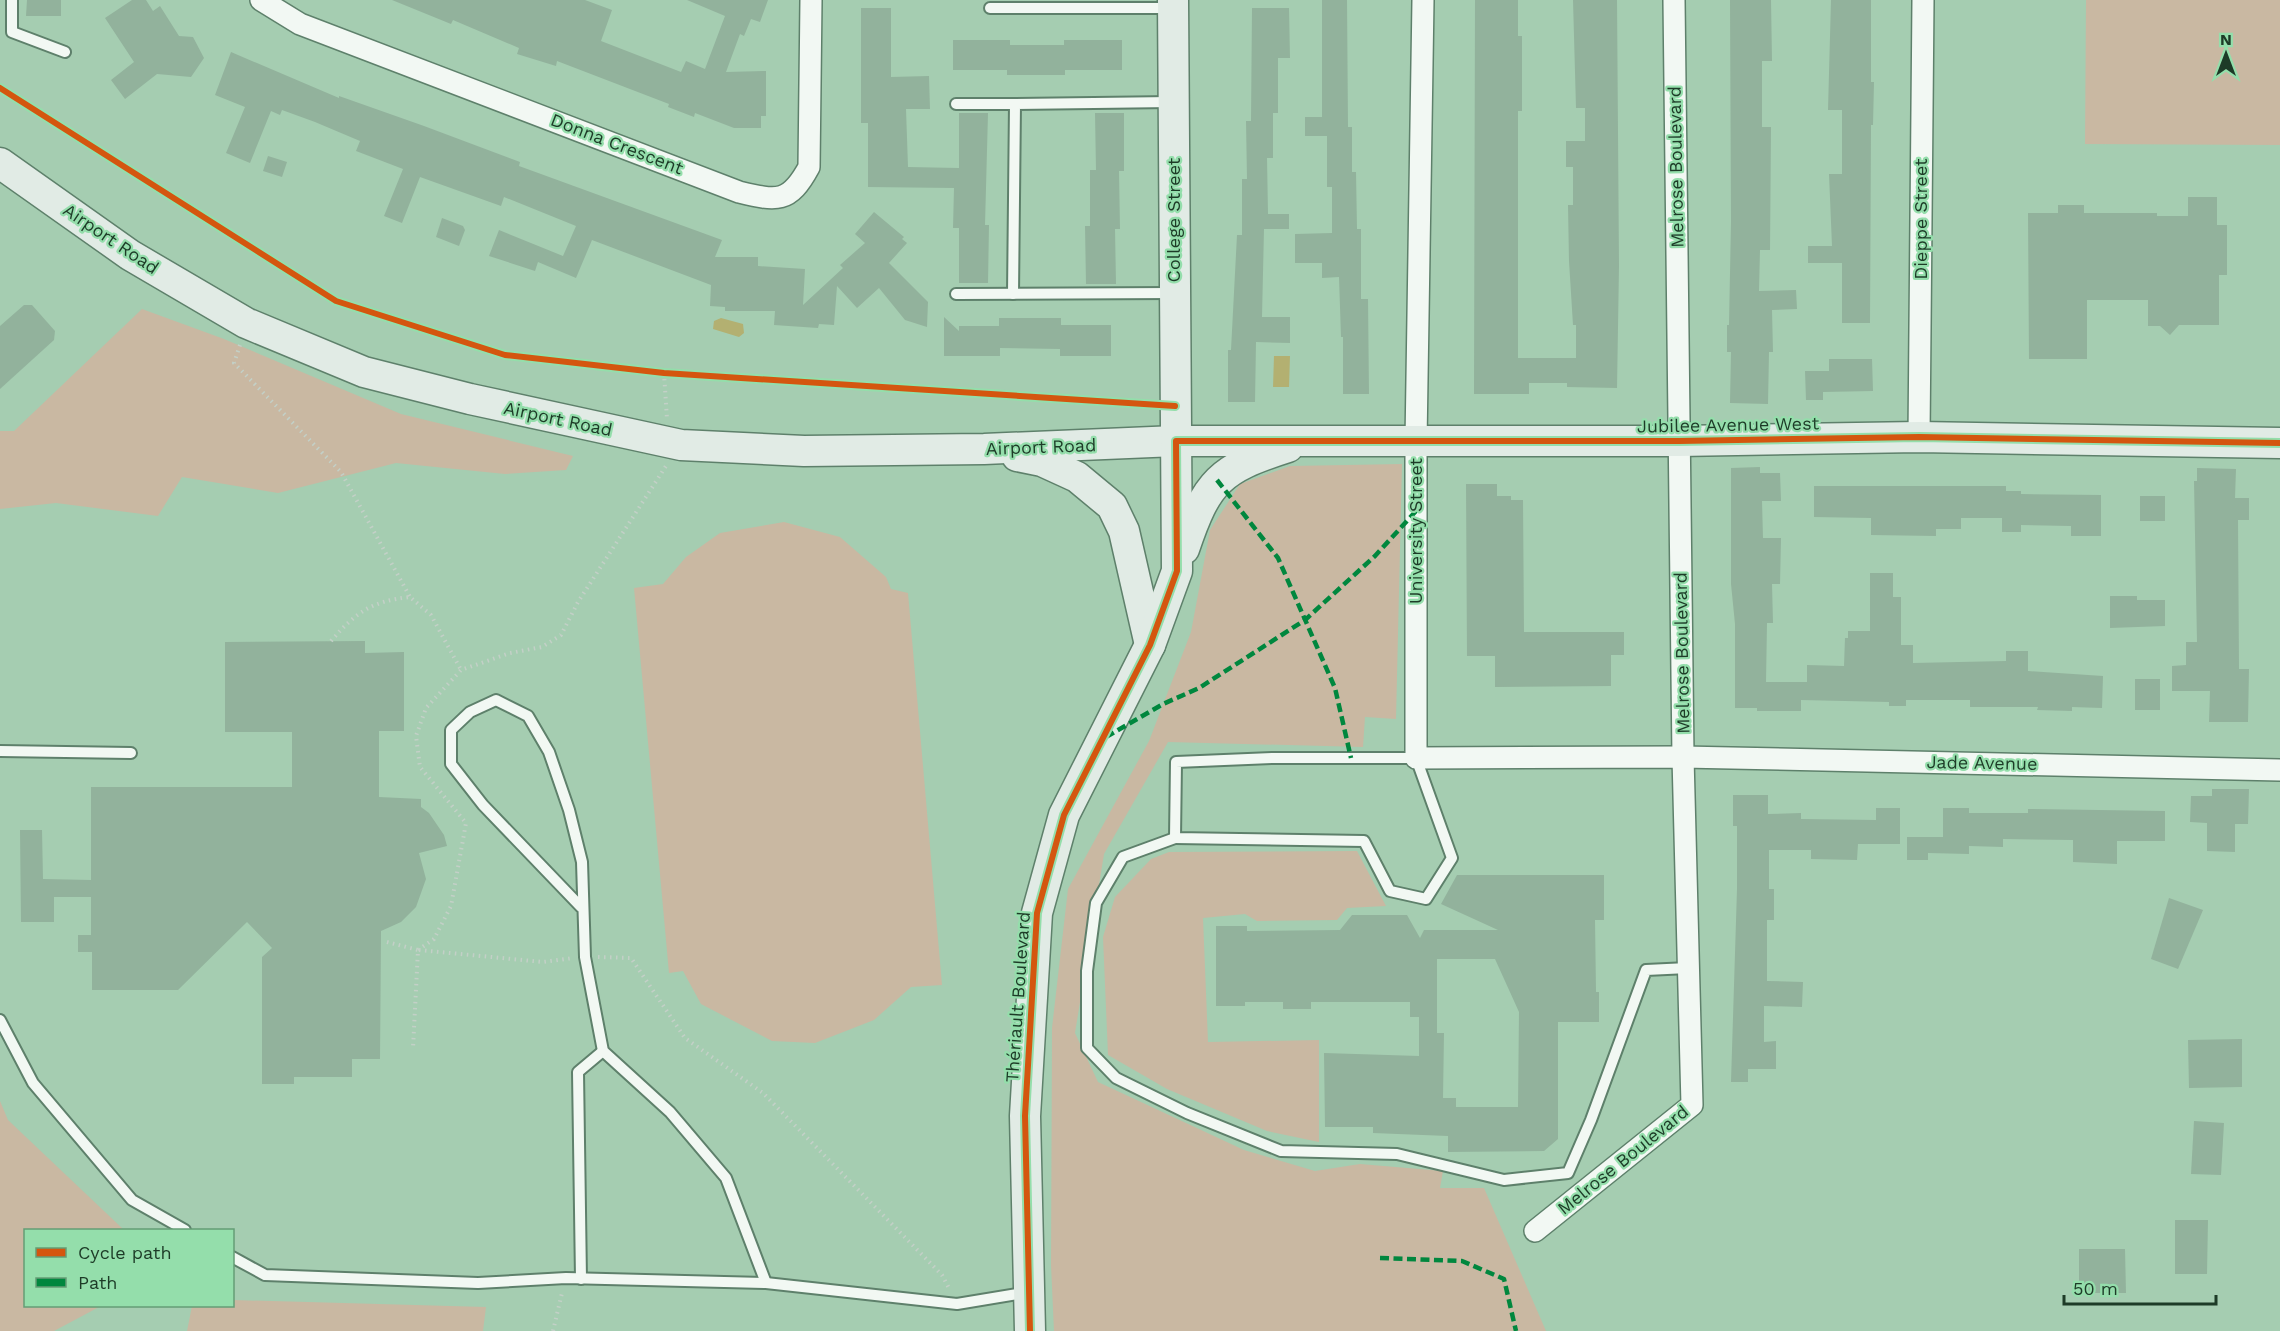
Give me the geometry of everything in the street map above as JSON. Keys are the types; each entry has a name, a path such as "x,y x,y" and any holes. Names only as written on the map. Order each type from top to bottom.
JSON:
{"main road":[{"name":"College Street","path":"1173,4 1176,441"},
{"name":"Airport Road","path":"0,163 130,255 246,323 364,372 470,399 668,443 804,451 984,450 1176,441"},
{"name":"Jubilee Avenue West","path":"1176,441 1314,439 1416,442 1679,441 1919,437 2280,443"},
{"path":"1177,571 1198,507 1217,480 1247,462 1314,439"},
{"name":"Thériault Boulevard","path":"1030,1331 1025,1116 1037,913 1064,815 1150,645 1177,571 1176,441"},
{"path":"984,450 1042,461 1077,477 1112,506 1124,531 1150,645"}],"street":[{"name":"Donna Crescent","path":"261,0 300,24 739,192 771,200 788,195 799,187 809,167 812,0"},
{"name":"University Street","path":"1416,758 1416,442 1423,0"},
{"name":"Melrose Boulevard","path":"1535,1231 1692,1105 1683,757 1674,0"},
{"name":"Dieppe Street","path":"1919,437 1923,0"},
{"path":"1416,758 1683,757"},
{"name":"Jade Avenue","path":"1683,757 2280,770"}],"lane":[{"path":"12,0 12,32 65,52"},
{"path":"990,8 1173,4"},
{"path":"956,104 1173,102"},
{"path":"1013,294 1014,104"},
{"path":"956,294 1175,293"},
{"path":"581,907 483,805 451,764 451,730 470,712 496,700 528,716 549,752 569,810 582,862 581,907 585,957 603,1052 670,1112 726,1178 766,1283"},
{"path":"0,751 131,753"},
{"path":"1175,838 1176,762 1416,758 1452,858 1426,899 1390,891 1364,841 1175,838 1124,857 1096,903 1087,971 1087,1048 1116,1078 1187,1113 1281,1151 1397,1154 1504,1180 1568,1173 1591,1120 1646,970 1688,968"},
{"path":"0,1020 33,1083 132,1200 183,1229"},
{"path":"581,1278 578,1072 603,1052"},
{"path":"234,1258 265,1275 478,1283 581,1278 766,1283 957,1304 1029,1292"}],"path":[{"path":"246,323 234,363 341,472 410,597 431,615 461,670 510,653 542,647 561,635 578,602 666,468 668,443 664,373"},
{"path":"653,372 676,374"},
{"path":"331,641 362,610 383,600 410,597"},
{"path":"418,950 434,939 451,906 466,823"},
{"path":"387,942 418,950 543,962 585,957 631,958 685,1038 763,1093 942,1275 957,1304"},
{"path":"413,1048 418,950"},
{"path":"553,1331 566,1278"}],"shaded area":[{"path":"2086,0 2280,0 2280,145 2085,144"},
{"path":"142,309 224,339 401,414 573,456 566,470 505,474 396,463 278,493 182,477 158,516 56,503 0,509 0,431 14,431"},
{"path":"721,318 743,324 744,333 739,337 713,329 714,321"},
{"path":"1274,356 1290,356 1289,387 1273,387"},
{"path":"1402,464 1396,719 1365,717 1363,747 1168,742 1104,854 1075,1033 1098,1082 1244,1150 1315,1171 1360,1164 1443,1171 1440,1188 1484,1188 1546,1331 1054,1331 1051,1265 1052,1028 1068,889 1149,741 1191,632 1210,530 1240,484 1290,466"},
{"path":"784,522 840,537 886,577 891,589 908,593 942,985 911,987 874,1020 815,1043 772,1041 701,1004 683,971 669,973 634,588 663,584 686,557 720,533"},
{"path":"1357,851 1386,906 1347,908 1337,920 1257,921 1245,914 1203,918 1208,1042 1319,1040 1319,1142 1267,1131 1167,1089 1108,1055 1103,937 1115,897 1151,859 1169,852"},
{"path":"0,1101 8,1120 123,1229 24,1229 24,1307 99,1307 54,1331 0,1331"},
{"path":"234,1300 486,1307 483,1331 187,1331 192,1307 234,1307"}],"building":[{"path":"27,0 61,0 61,16 26,16"},
{"path":"132,0 146,0 153,11 160,6 179,36 193,37 204,58 191,77 157,74 125,99 111,80 134,62 105,18"},
{"path":"392,0 585,0 612,10 601,41 681,72 686,61 705,69 725,16 687,0 768,0 760,22 751,19 744,36 740,34 726,72 766,71 766,116 761,116 761,128 734,128 695,113 694,117 668,107 669,104 557,61 556,66 517,54 519,48 453,20 451,24"},
{"path":"1322,0 1347,0 1348,127 1352,127 1352,172 1356,172 1357,229 1361,229 1361,299 1368,299 1369,394 1343,394 1343,337 1341,337 1339,277 1322,278 1322,263 1295,263 1295,234 1332,233 1332,187 1327,187 1327,136 1305,136 1305,117 1322,117"},
{"path":"1475,0 1518,0 1518,36 1522,36 1522,111 1518,111 1518,358 1576,358 1576,325 1573,325 1569,261 1568,205 1573,205 1573,167 1566,167 1566,141 1585,141 1585,108 1576,108 1573,0 1617,0 1619,266 1617,388 1567,387 1567,383 1529,383 1529,394 1474,394"},
{"path":"1730,0 1771,0 1772,61 1762,61 1762,127 1771,127 1770,250 1760,250 1759,291 1796,290 1797,309 1772,310 1773,352 1769,352 1768,404 1730,403 1731,352 1727,352 1727,325 1729,325 1731,222"},
{"path":"1831,0 1871,0 1871,82 1874,82 1873,125 1871,125 1870,323 1842,323 1842,263 1808,263 1808,246 1832,246 1829,174 1842,174 1842,110 1828,110"},
{"path":"861,8 891,8 891,77 929,76 930,109 906,109 908,167 959,168 959,113 988,113 985,225 989,225 988,283 959,283 959,228 953,228 954,188 868,187 868,123 861,123"},
{"path":"1252,8 1289,8 1290,58 1278,58 1278,113 1273,113 1273,158 1267,158 1268,214 1289,214 1289,229 1264,229 1262,317 1290,317 1290,343 1256,342 1255,402 1228,402 1228,350 1231,350 1237,235 1242,235 1242,179 1247,179 1246,121 1251,121"},
{"path":"953,40 1010,40 1010,45 1064,45 1064,40 1122,40 1122,70 1065,70 1065,75 1007,75 1007,70 953,70"},
{"path":"231,52 339,98 339,96 424,126 520,162 519,166 722,240 715,257 758,257 758,266 805,269 803,305 843,268 840,265 865,243 855,234 874,212 904,237 902,239 907,243 889,263 928,302 927,327 905,320 879,288 857,308 837,286 834,325 819,324 818,328 774,325 775,311 725,311 725,307 710,306 711,285 592,240 576,278 538,262 535,271 489,256 499,230 563,256 576,226 504,197 501,206 420,177 402,223 384,216 403,169 356,151 360,141 315,122 282,110 280,115 271,111 250,163 226,153 245,107 215,95"},
{"path":"1095,113 1124,113 1124,171 1119,171 1120,229 1115,229 1116,284 1086,284 1085,226 1090,226 1090,170 1096,170"},
{"path":"268,156 287,162 282,177 263,171"},
{"path":"2188,197 2217,197 2217,225 2227,225 2227,275 2219,275 2219,325 2179,325 2170,335 2160,326 2148,326 2148,300 2087,300 2087,359 2029,359 2028,213 2058,213 2058,205 2084,205 2084,213 2157,213 2157,216 2188,216"},
{"path":"442,218 463,226 465,230 459,246 436,237"},
{"path":"24,305 32,305 55,331 54,340 0,389 0,326"},
{"path":"944,317 959,331 959,326 999,326 999,318 1061,318 1061,325 1111,325 1111,356 1060,356 1060,349 1000,348 1000,356 944,356"},
{"path":"1829,359 1872,359 1873,391 1823,392 1823,400 1806,400 1805,371 1829,371"},
{"path":"1760,467 1760,473 1780,473 1781,501 1762,501 1763,538 1781,538 1780,584 1772,584 1773,623 1767,623 1766,682 1807,682 1807,665 1844,666 1845,638 1848,638 1848,631 1870,631 1870,573 1893,573 1893,597 1901,597 1901,645 1913,645 1913,663 2006,661 2006,651 2028,651 2028,671 2103,676 2102,708 2072,707 2072,711 2037,710 2038,707 1970,707 1970,700 1906,700 1906,706 1889,706 1889,702 1801,700 1801,711 1757,711 1757,708 1735,708 1735,624 1731,584 1731,468"},
{"path":"2197,468 2236,469 2235,498 2249,498 2249,520 2238,520 2239,669 2249,669 2248,722 2209,722 2210,691 2172,691 2172,666 2186,665 2186,642 2197,642 2194,481 2197,481"},
{"path":"1466,484 1497,484 1497,496 1511,496 1511,500 1523,500 1524,632 1624,632 1624,655 1611,655 1611,686 1495,687 1495,656 1467,656"},
{"path":"1814,486 2006,486 2006,491 2021,491 2021,494 2101,495 2101,536 2071,536 2071,526 2021,525 2021,532 2002,532 2002,518 1961,518 1961,529 1936,529 1936,536 1871,535 1871,518 1814,517"},
{"path":"2140,496 2165,496 2165,521 2140,521"},
{"path":"2110,596 2137,596 2137,600 2165,600 2165,626 2110,628"},
{"path":"365,641 365,653 404,652 404,731 379,731 379,797 421,799 421,807 429,813 444,835 447,846 419,853 426,879 416,907 401,922 381,931 380,1059 352,1059 352,1077 294,1077 294,1084 262,1084 262,957 272,948 247,922 178,990 92,990 92,952 78,952 78,935 91,935 91,897 54,897 54,922 21,922 20,830 42,830 43,879 91,880 91,787 292,787 292,732 225,732 225,642"},
{"path":"2135,679 2160,679 2160,710 2135,710"},
{"path":"2212,789 2249,789 2248,824 2235,824 2235,852 2207,851 2207,823 2190,822 2191,796 2212,796"},
{"path":"1733,795 1768,795 1768,814 1801,813 1801,819 1876,820 1876,808 1900,808 1900,844 1858,844 1857,860 1811,859 1811,850 1769,850 1769,889 1774,889 1774,920 1767,920 1767,981 1803,982 1802,1007 1764,1006 1764,1042 1776,1041 1776,1069 1748,1069 1748,1082 1731,1082 1737,889 1737,826 1733,826"},
{"path":"1943,808 1969,808 1969,813 2028,813 2028,809 2165,811 2165,841 2117,841 2117,864 2073,862 2073,840 2003,839 2003,847 1969,846 1969,854 1928,853 1928,860 1907,860 1907,837 1943,837"},
{"path":"1457,875 1604,875 1604,920 1595,920 1596,992 1599,992 1599,1022 1558,1022 1558,1139 1544,1151 1448,1152 1448,1136 1373,1133 1373,1127 1325,1127 1324,1053 1419,1056 1419,1017 1410,1017 1410,1002 1311,1002 1311,1009 1283,1009 1283,1002 1245,1002 1245,1006 1216,1006 1216,926 1247,926 1247,931 1340,930 1352,915 1407,915 1420,938 1424,930 1498,930 1441,904","holes":["1437,959 1495,959 1519,1012 1518,1107 1456,1107 1456,1098 1443,1098 1444,1033 1437,1033"]},
{"path":"2169,898 2203,910 2178,969 2151,959"},
{"path":"2242,1039 2242,1087 2189,1088 2188,1040"},
{"path":"2194,1121 2224,1123 2221,1175 2191,1174"},
{"path":"2175,1220 2208,1220 2207,1274 2175,1274"},
{"path":"2079,1249 2125,1249 2126,1293 2079,1293"}],"marked path":[{"path":"1217,480 1278,558 1335,688 1351,758"},
{"path":"1106,737 1163,704 1199,688 1305,620 1375,556 1416,511"},
{"path":"1380,1258 1462,1261 1504,1279 1516,1331"}],"cycle path":[{"path":"0,88 336,301 505,355 664,373 1175,406"},
{"path":"1030,1331 1025,1116 1037,913 1064,815 1150,645 1177,571 1176,441 1679,441 1919,437 2280,443"}]}
